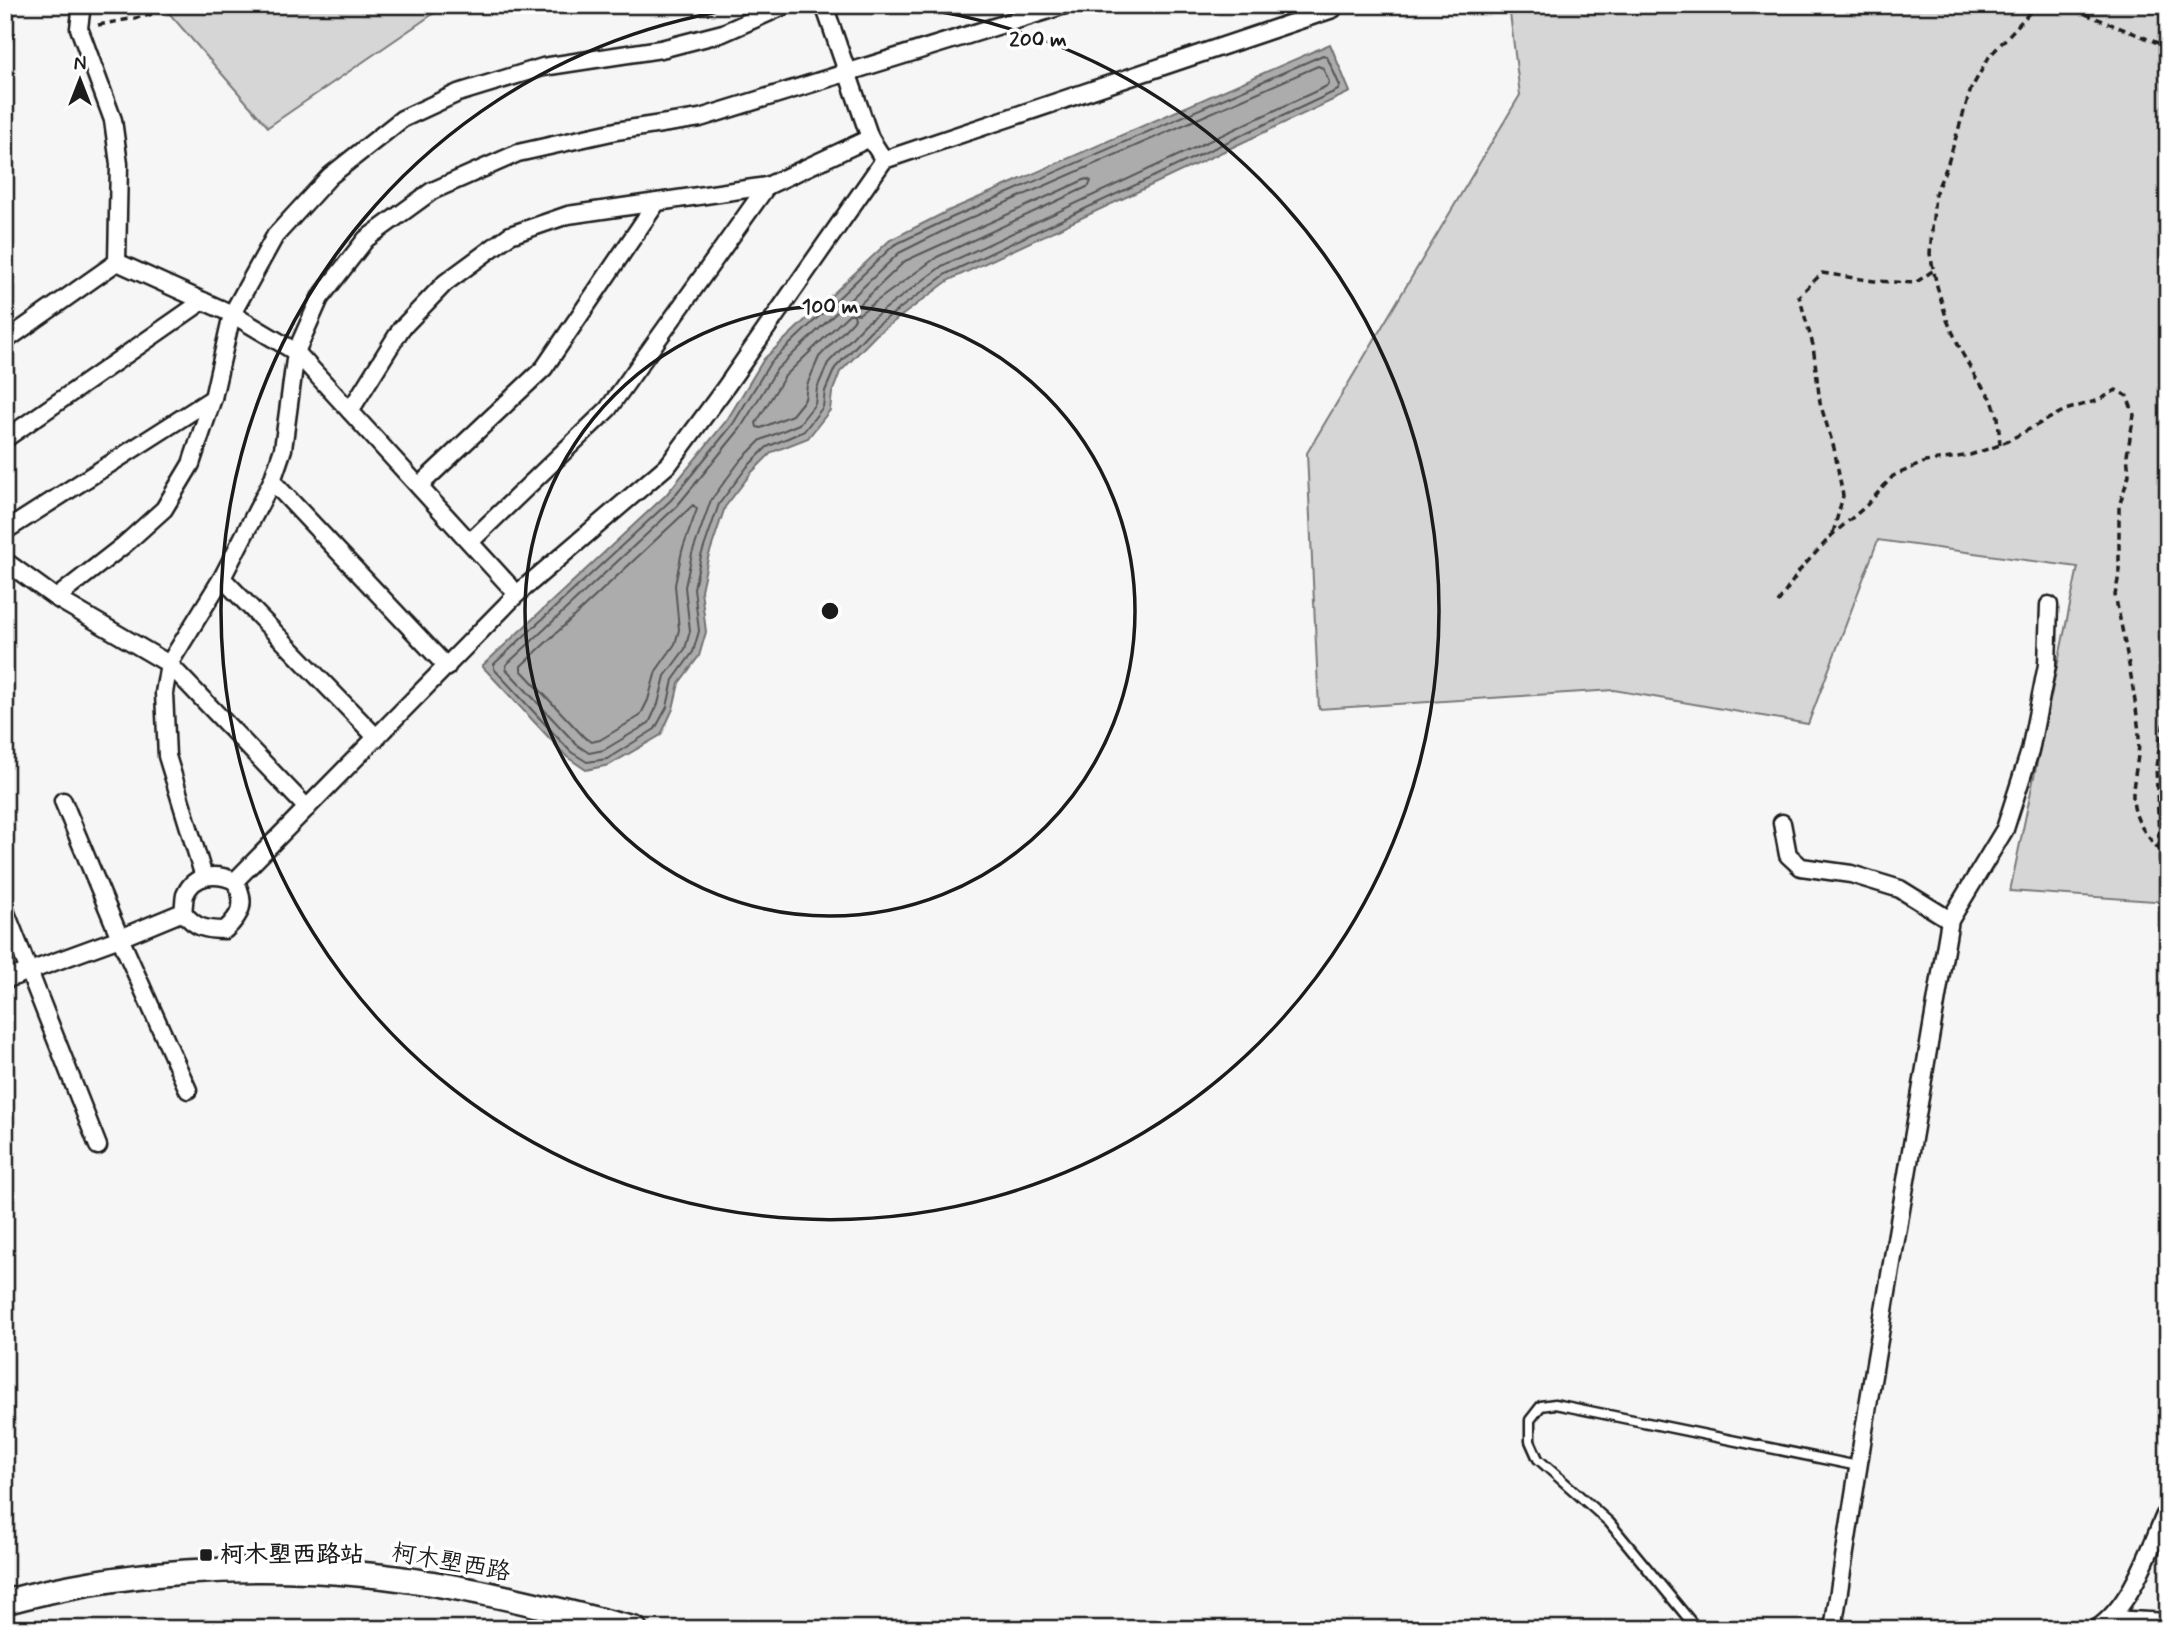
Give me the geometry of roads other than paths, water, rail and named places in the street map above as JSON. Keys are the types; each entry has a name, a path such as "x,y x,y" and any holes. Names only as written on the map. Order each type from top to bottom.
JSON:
{"street":[{"path":"82,5 79,28 113,121 119,164 117,262"},
{"path":"56,598 124,545 164,509 191,464 213,398 232,314 275,236 330,176 402,119 458,93 543,67 661,49 723,33 786,5"},
{"path":"204,877 167,756 164,693 169,664 222,578 272,481 283,449 296,352 320,298 366,239 432,191 518,153 616,131 700,118 1065,5"},
{"path":"235,881 517,594 669,464 884,160 1333,9 1331,5"},
{"path":"829,6 870,138 884,160"},
{"path":"350,411 401,329 445,283 510,236 568,215 767,186 870,138"},
{"path":"470,542 608,409 767,186"},
{"path":"419,486 544,368 657,202"},
{"path":"117,262 232,314 296,352 517,594"},
{"path":"5,341 117,262"},
{"path":"5,439 203,301"},
{"path":"5,531 213,398"},
{"path":"272,481 447,667"},
{"path":"5,561 56,598 169,664 307,808"},
{"path":"222,578 377,738"},
{"path":"1833,1629 1950,920 2005,829 2030,751 2047,665 2049,605"},
{"path":"63,801 188,1090"},
{"path":"1782,823 1788,855 1801,867 1851,874 1900,889 1950,920"},
{"path":"213,874 235,881 242,892 237,918 225,930 209,930 192,924 183,912 186,894 196,881 204,877 213,874"},
{"path":"5,910 97,1146"},
{"path":"5,980 183,912"},
{"path":"2096,1629 2111,1619 2125,1600 2168,1508"},
{"name":"柯木塱西路","path":"5,1602 63,1589 125,1580 221,1570 275,1569 370,1575 429,1583 635,1629"},
{"path":"2111,1619 2168,1622"}],"lane":[{"path":"1697,1629 1609,1522 1538,1459 1530,1440 1530,1420 1541,1406 1555,1404 1858,1466"}],"water":[{"path":"1330,44 1350,92 949,280 876,335 840,372 832,393 830,410 808,438 772,452 752,472 725,507 708,558 701,590 706,632 699,656 679,683 673,709 661,735 609,765 586,770 567,757 482,666 666,495 727,420 764,359 890,240 948,211"}],"place":[{"name":"柯木塱西路站","path":"206,1555"}]}
